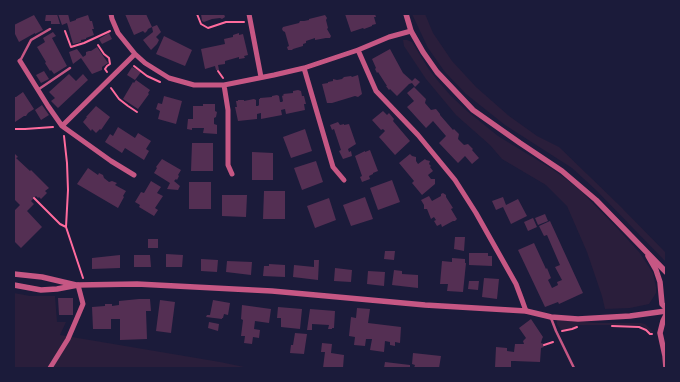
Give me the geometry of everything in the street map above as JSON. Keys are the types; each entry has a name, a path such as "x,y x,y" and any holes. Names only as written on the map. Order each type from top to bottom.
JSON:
{"street":[{"path":"111,14 118,33 145,63 168,78 194,85 224,85 304,68 358,50 389,37 411,31"},
{"path":"249,14 261,77"},
{"path":"406,14 411,31 422,52 437,72 473,110 562,170 596,200 666,272"},
{"path":"358,50 376,91 418,135 455,180 516,284 526,311"},
{"path":"62,126 135,54"},
{"path":"20,61 62,126 134,175"},
{"path":"304,68 333,167 344,180"},
{"path":"224,85 228,110 228,165 232,174"},
{"path":"14,274 42,277 78,285 137,284 272,291 425,305 526,311 551,317 578,319 630,316 666,309 662,304 660,282 656,270 645,250"},
{"path":"14,285 41,290 57,290 78,285"},
{"path":"50,368 68,339 83,304 78,285"},
{"path":"666,315 660,333 666,368"}],"lane":[{"path":"20,61 31,40 50,29"},
{"path":"38,90 70,68"},
{"path":"551,317 574,368"}],"path":[{"path":"197,14 201,24 208,28 226,22 251,20"},
{"path":"64,31 70,47 116,29"},
{"path":"98,45 109,58 110,64 105,69 112,77"},
{"path":"105,83 114,91 119,99 137,112"},
{"path":"14,129 62,126 67,163 66,227 86,285"},
{"path":"34,198 60,224 66,227"},
{"path":"556,331 580,326"},
{"path":"608,326 639,327 650,334 660,333"},
{"path":"544,345 560,339"}],"shaded area":[{"path":"412,14 425,14 433,33 452,61 476,87 509,116 537,136 559,147 666,253 666,262 572,168 505,125 466,94 445,72 428,48"},
{"path":"403,40 412,42 438,81 467,111 498,136 566,179 580,190 618,229 639,252 653,273 656,293 649,304 630,308 605,309 587,252 567,206 546,185 502,159 490,145 456,115 426,79 404,46"},
{"path":"14,293 30,296 55,296 57,322 66,322 60,335 249,368 14,368"},
{"path":"557,320 641,323 645,324 653,332 651,333 643,326 635,325 579,325 561,330"}],"building":[{"path":"46,14 57,14 60,24 51,24 51,21 45,21"},
{"path":"58,14 68,14 70,22 88,15 90,21 92,21 94,35 73,44 67,23 62,25"},
{"path":"125,14 146,14 152,27 145,33 143,31 134,35"},
{"path":"201,14 224,14 225,17 204,22 202,21"},
{"path":"345,14 375,14 376,24 351,32"},
{"path":"34,15 43,30 19,42 14,35 14,25"},
{"path":"325,15 330,38 315,40 315,38 306,41 303,46 288,50 287,47 289,46 285,32 282,29 283,27"},
{"path":"157,25 161,32 156,37 159,40 157,44 151,50 143,40 153,32 152,27"},
{"path":"53,32 56,36 52,38 67,66 54,74 50,71 37,47 45,42 43,38"},
{"path":"109,33 112,39 102,44 99,39"},
{"path":"239,33 239,35 243,34 248,55 244,56 245,58 239,59 239,57 225,61 225,64 218,65 219,70 216,70 215,66 205,69 201,49 225,44 224,39"},
{"path":"164,36 192,50 185,66 156,54"},
{"path":"97,47 108,63 102,67 102,70 92,74 81,58 73,64 69,52 77,49 83,57 86,55 86,52"},
{"path":"390,49 403,73 412,81 415,78 420,82 415,87 412,83 409,84 397,96 389,90 377,73 372,59"},
{"path":"132,67 141,72 135,80 127,75"},
{"path":"44,71 49,79 41,83 36,75"},
{"path":"69,74 76,81 83,74 88,80 58,108 51,101 55,98 49,92"},
{"path":"358,75 362,94 358,97 355,96 327,103 322,84 333,81 333,79 337,80"},
{"path":"136,80 150,90 138,109 123,99"},
{"path":"414,87 426,99 425,103 431,110 436,109 453,130 459,134 458,139 464,145 468,144 473,149 479,158 472,164 465,156 458,163 439,143 446,136 433,121 426,128 407,107 414,101 407,93"},
{"path":"298,90 304,96 305,110 286,114 285,109 281,110 282,115 261,119 261,113 257,114 257,119 238,121 235,107 237,107 236,101 254,99 256,100 256,106 258,106 260,98 277,95 280,102 282,102 283,94 293,93 293,91"},
{"path":"23,92 34,109 15,122 14,97"},
{"path":"164,96 182,101 176,124 158,119 160,111 156,109 158,103 162,104"},
{"path":"203,104 215,104 215,111 217,112 214,124 217,125 217,134 203,133 204,128 187,129 188,119 193,119 193,106 203,106"},
{"path":"42,105 49,115 41,120 35,110"},
{"path":"96,106 110,117 101,130 96,133 92,129 91,131 83,122"},
{"path":"383,111 387,115 389,113 394,119 393,121 410,141 395,155 379,137 385,131 381,130 372,120"},
{"path":"338,122 340,125 349,124 356,144 348,149 349,152 351,151 352,156 343,159 339,151 341,150 334,129 332,130 330,125"},
{"path":"118,127 135,138 138,133 151,141 146,149 149,151 144,160 125,148 122,153 105,142 110,134 113,136"},
{"path":"305,129 312,151 291,158 283,137"},
{"path":"192,143 213,143 213,171 191,171"},
{"path":"370,150 378,171 369,176 370,179 362,182 360,177 362,176 355,156"},
{"path":"252,152 273,153 273,180 252,180"},
{"path":"14,153 18,157 16,158 49,188 41,199 36,196 31,201 34,204 27,211 42,227 21,248 14,241 14,211 20,205 15,200 14,202"},
{"path":"410,154 416,157 418,164 425,159 430,161 429,164 433,171 428,175 431,179 435,179 435,184 422,195 412,183 414,181 399,163"},
{"path":"162,159 181,170 177,180 174,181 180,186 178,190 167,189 170,183 154,173"},
{"path":"316,161 323,182 302,190 294,168"},
{"path":"88,168 98,175 99,173 103,175 109,182 117,183 115,185 126,191 118,208 77,184"},
{"path":"392,180 400,202 378,210 370,188"},
{"path":"151,181 161,187 157,193 163,196 155,208 158,210 154,216 139,207 140,205 135,202 141,192 144,193"},
{"path":"189,182 211,182 211,209 189,209"},
{"path":"264,191 285,191 285,219 263,219"},
{"path":"443,193 453,208 451,209 457,219 442,227 441,224 437,226 434,217 431,219 427,209 424,209 421,200 429,196 432,201"},
{"path":"222,195 247,195 246,217 222,216"},
{"path":"365,197 373,219 351,226 343,205"},
{"path":"503,197 506,205 518,199 527,216 511,224 503,207 496,210 492,201"},
{"path":"329,198 336,220 315,228 307,206"},
{"path":"545,214 548,221 538,225 535,218"},
{"path":"533,218 537,227 528,231 524,222"},
{"path":"550,221 583,293 559,304 558,302 545,307 518,250 534,243 551,278 548,280 552,288 558,285 557,282 562,280 555,267 560,265 547,235 544,236 539,226"},
{"path":"455,237 465,237 464,251 454,249"},
{"path":"148,239 158,239 158,248 148,248"},
{"path":"385,251 395,251 394,260 384,259"},
{"path":"469,253 488,253 488,256 492,256 492,266 469,265"},
{"path":"166,254 183,255 182,267 166,267"},
{"path":"120,255 120,268 92,269 92,258"},
{"path":"134,255 150,255 151,267 134,267"},
{"path":"452,258 465,259 463,292 447,291 448,284 440,284 442,261 452,262"},
{"path":"201,259 218,260 217,272 201,271"},
{"path":"314,260 319,260 318,280 293,277 294,265 314,267"},
{"path":"227,261 252,262 251,275 226,272"},
{"path":"269,264 285,265 285,277 263,276 264,266 269,266"},
{"path":"335,268 352,270 351,282 334,281"},
{"path":"394,270 402,271 402,274 418,275 418,288 392,285"},
{"path":"368,271 385,272 384,286 367,284"},
{"path":"484,278 499,279 497,299 482,297"},
{"path":"469,281 479,281 478,290 468,289"},
{"path":"58,298 73,298 73,315 59,315"},
{"path":"150,299 151,311 146,311 147,339 120,340 120,319 111,319 111,329 93,329 92,307 105,306 105,304 119,305 119,301"},
{"path":"160,300 175,302 171,333 156,331"},
{"path":"213,300 230,303 228,315 224,314 222,319 206,317 210,315"},
{"path":"242,305 271,309 269,323 255,321 254,329 260,330 259,338 253,337 252,344 244,343 245,336 241,336"},
{"path":"278,307 302,309 300,329 281,327 281,318 277,318"},
{"path":"357,308 370,309 368,323 401,327 400,343 395,342 395,346 385,341 384,352 370,350 372,339 366,339 365,346 354,345 355,337 349,336 351,317 356,318"},
{"path":"310,309 335,311 334,328 328,329 329,325 312,324 312,330 307,330"},
{"path":"531,319 543,337 541,343 544,344 544,347 541,348 540,362 511,361 511,368 495,368 496,347 507,348 507,351 514,352 515,344 524,344 523,341 526,338 519,328"},
{"path":"209,322 219,324 218,331 208,328"},
{"path":"295,333 307,334 304,354 290,353"},
{"path":"322,343 332,344 331,353 344,355 343,368 323,368 325,352 321,352"},
{"path":"413,353 441,356 439,368 414,368 415,365 412,364"},
{"path":"385,362 410,365 410,368 384,368"}]}
